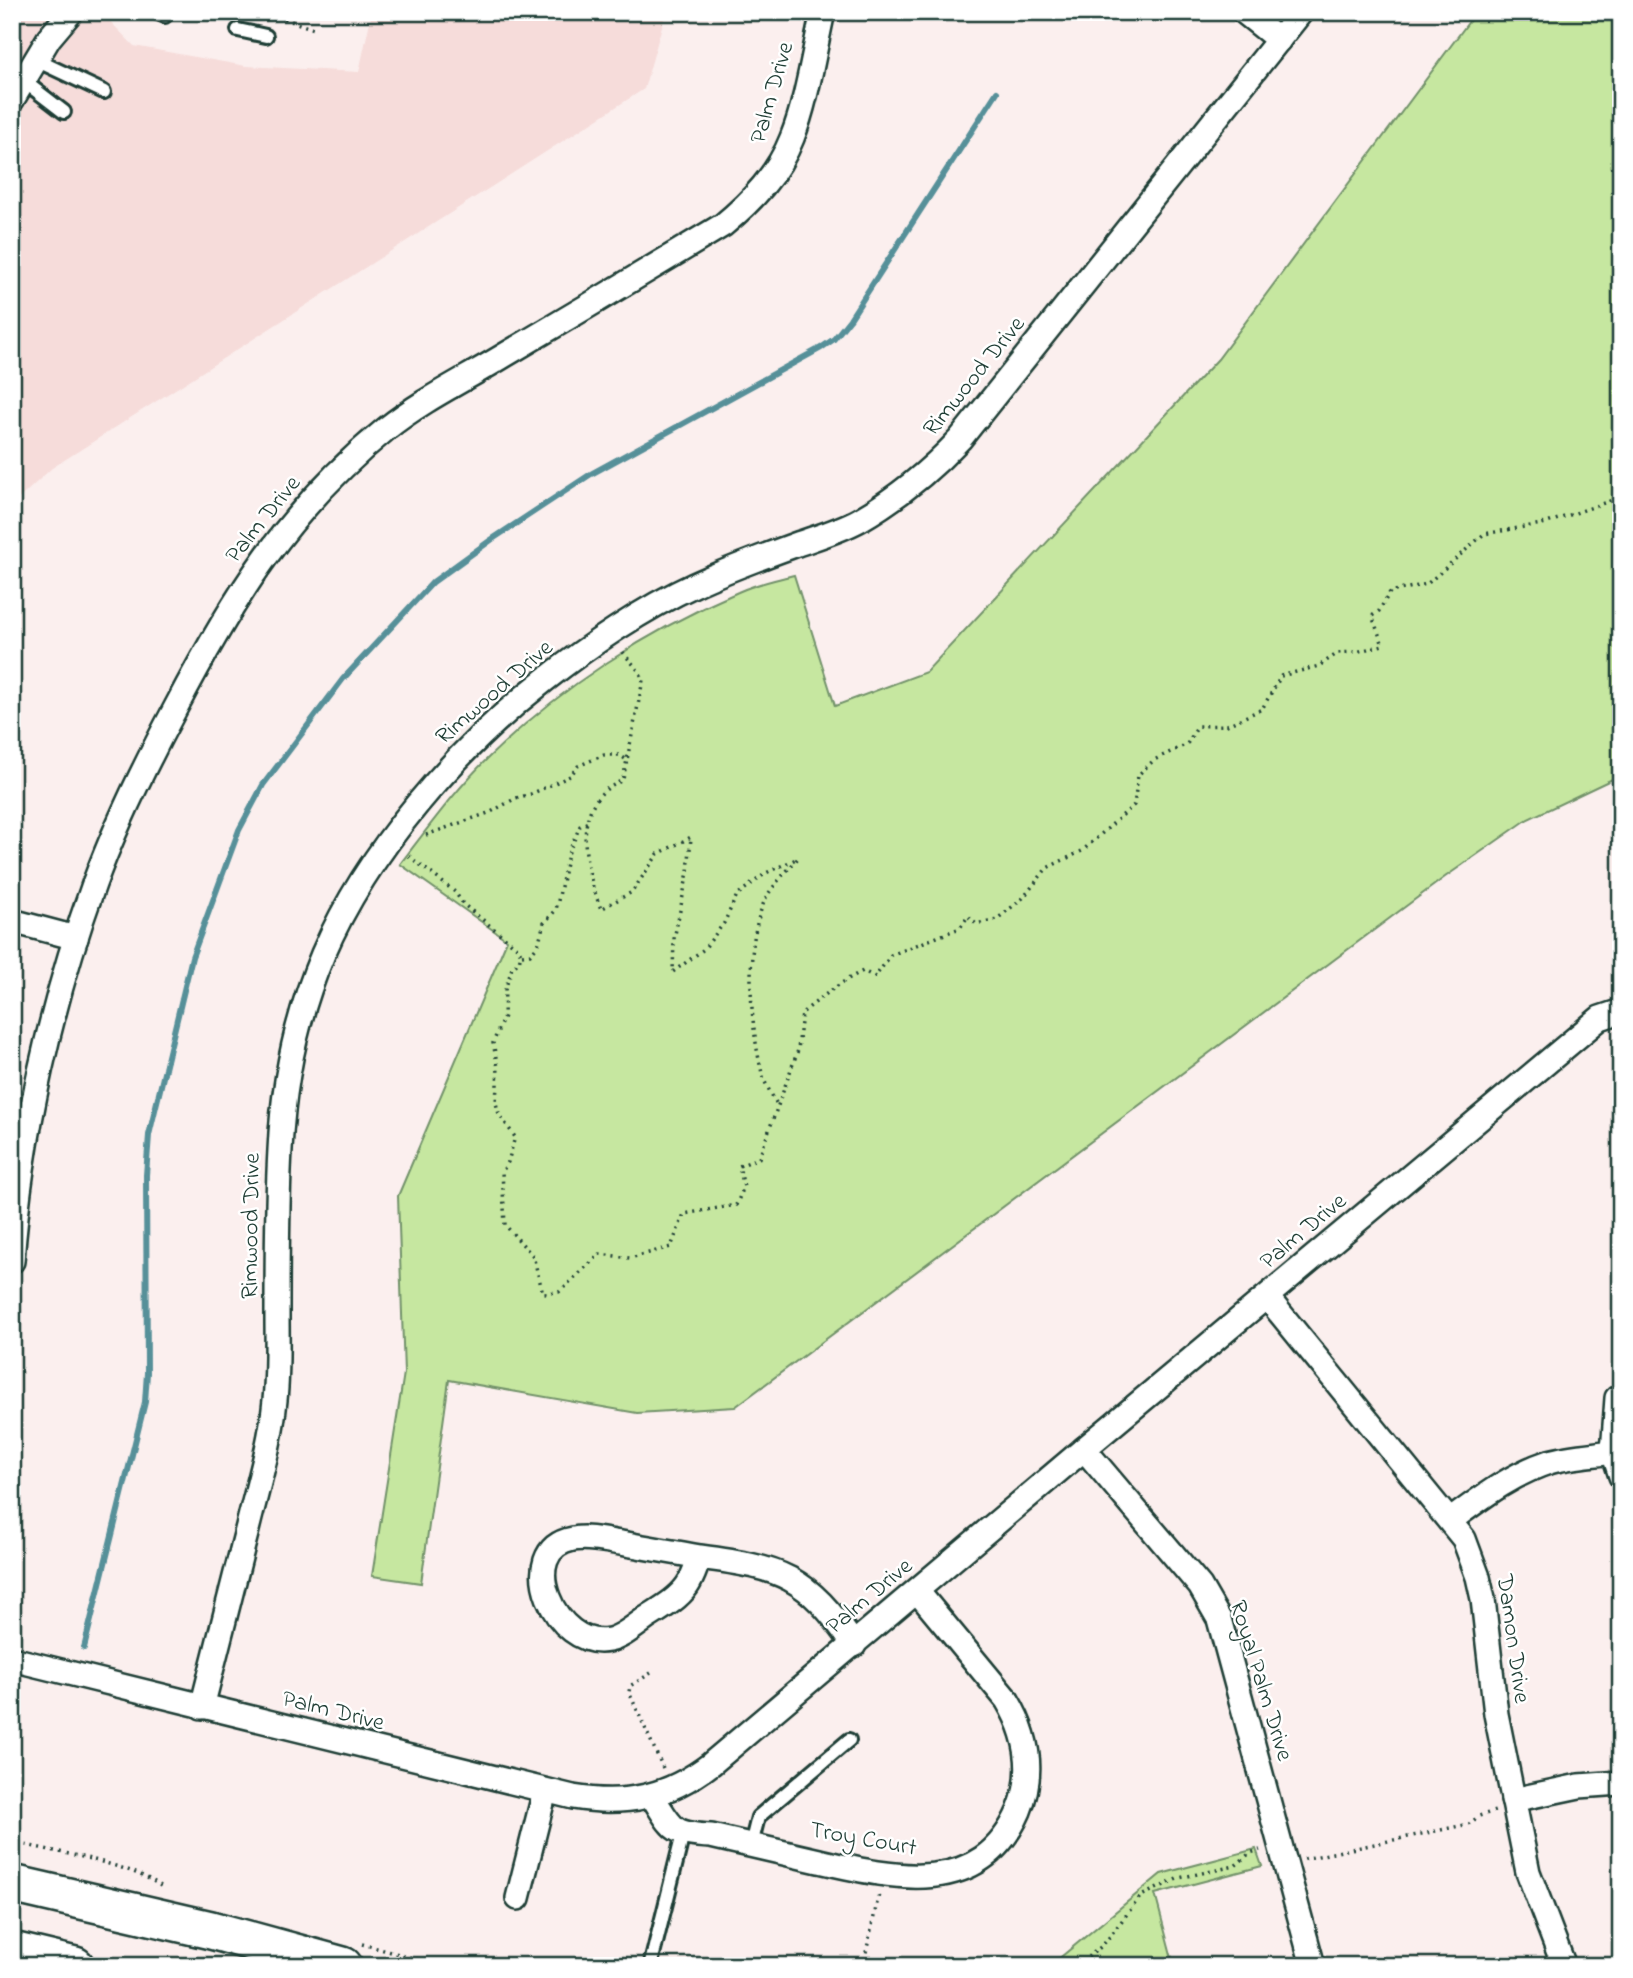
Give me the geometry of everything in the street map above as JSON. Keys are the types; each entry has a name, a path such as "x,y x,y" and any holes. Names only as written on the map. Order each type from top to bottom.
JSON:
{"main road":[{"path":"12,1884 211,1930 343,1966"},
{"path":"12,1951 75,1966"}],"street":[{"path":"19,91 49,38 71,12"},
{"name":"Palm Drive","path":"12,1261 23,1159 56,1009 76,938 115,831 162,733 232,604 280,535 329,483 389,427 723,225 745,207 776,169 793,137 823,12"},
{"path":"1244,12 1279,40"},
{"name":"Rimwood Drive","path":"202,1707 262,1470 275,1403 278,1360 277,1209 283,1106 290,1064 310,990 324,953 344,914 381,854 433,785 466,750 542,682 576,656 664,600 692,586 858,521 938,462 960,439 1301,12"},
{"path":"12,921 76,938"},
{"name":"Palm Drive","path":"12,1659 593,1801 652,1796 676,1788 694,1778 854,1645 1084,1448 1600,1018 1621,1011"},
{"name":"Damon Drive","path":"1267,1297 1464,1539 1483,1599 1504,1805 1564,1966"},
{"path":"1617,1398 1613,1452 1621,1476"},
{"name":"Royal Palm Drive","path":"1084,1448 1200,1586 1219,1619 1313,1966"},
{"path":"1451,1520 1487,1493 1525,1472 1549,1462 1613,1452"},
{"path":"700,1557 688,1585 674,1600 610,1640 593,1641 578,1637 568,1628 546,1597 543,1579 545,1566 552,1552 564,1541 591,1538 754,1564 782,1573 827,1607 854,1645"},
{"name":"Troy Court","path":"683,1835 711,1836 881,1875 919,1878 962,1869 983,1857 999,1842 1014,1823 1028,1783 1026,1740 1018,1718 1007,1700 918,1591"},
{"path":"1504,1805 1579,1786 1621,1783"},
{"path":"518,1898 545,1791"},
{"path":"652,1796 673,1829 683,1835"}],"lane":[{"path":"238,30 266,36"},
{"path":"36,60 104,92"},
{"path":"19,91 64,112"},
{"name":"Troy Court","path":"751,1845 758,1817 849,1740"},
{"path":"651,1963 683,1835"}],"path":[{"path":"288,12 285,19 314,29"},
{"path":"410,856 455,892 463,904 518,948 521,955 512,968 505,990 504,1016 493,1043 498,1068 496,1103 499,1114 515,1137 508,1163 502,1172 505,1225 533,1256 542,1293 559,1292 600,1254 630,1258 671,1247 684,1214 736,1205 744,1187 739,1166 759,1158 798,1050 802,1013 844,980 863,971 875,977 891,955 960,928 968,916 976,924 997,919 1023,898 1047,868 1083,851 1134,805 1138,775 1154,760 1187,744 1199,726 1227,725 1262,709 1280,676 1319,666 1338,653 1356,652 1383,645 1372,616 1379,611 1390,592 1427,584 1484,534 1547,523 1621,497"},
{"path":"623,652 643,680 623,779 604,791 590,811 586,862 601,909 632,892 659,854 691,837 688,872 674,939 673,972 704,949 724,923 737,895 766,873 798,858 767,896 753,941 751,991 755,1030 762,1076 778,1107"},
{"path":"426,835 491,812 516,798 570,776 578,766 604,755 619,755 627,761"},
{"path":"521,955 530,954 538,946 544,923 556,910 568,854 580,826 588,822"},
{"path":"651,1673 630,1686 629,1692 665,1771"},
{"path":"1298,1861 1469,1824 1479,1816 1504,1805"},
{"path":"1077,1966 1103,1945 1141,1896 1180,1878 1236,1866 1250,1853 1264,1848"},
{"path":"863,1966 880,1892"}],"shaded area":[{"path":"12,12 101,12 134,46 246,66 359,72 372,12 666,12 644,89 52,468 12,505"}],"green space":[{"path":"1476,12 1621,12 1621,775 1528,819 1445,877 735,1407 637,1413 449,1380 421,1583 372,1576 404,1373 398,1196 507,940 400,864 477,769 545,708 638,643 704,607 751,587 794,575 835,706 926,672 1218,359"},
{"path":"1256,1849 1262,1866 1155,1894 1174,1966 1050,1966 1161,1874"}],"waterway":[{"path":"84,1648 145,1402 146,1175 149,1135 192,957 239,830 263,785 343,679 433,582 591,474 834,339 850,319 997,92"}]}
